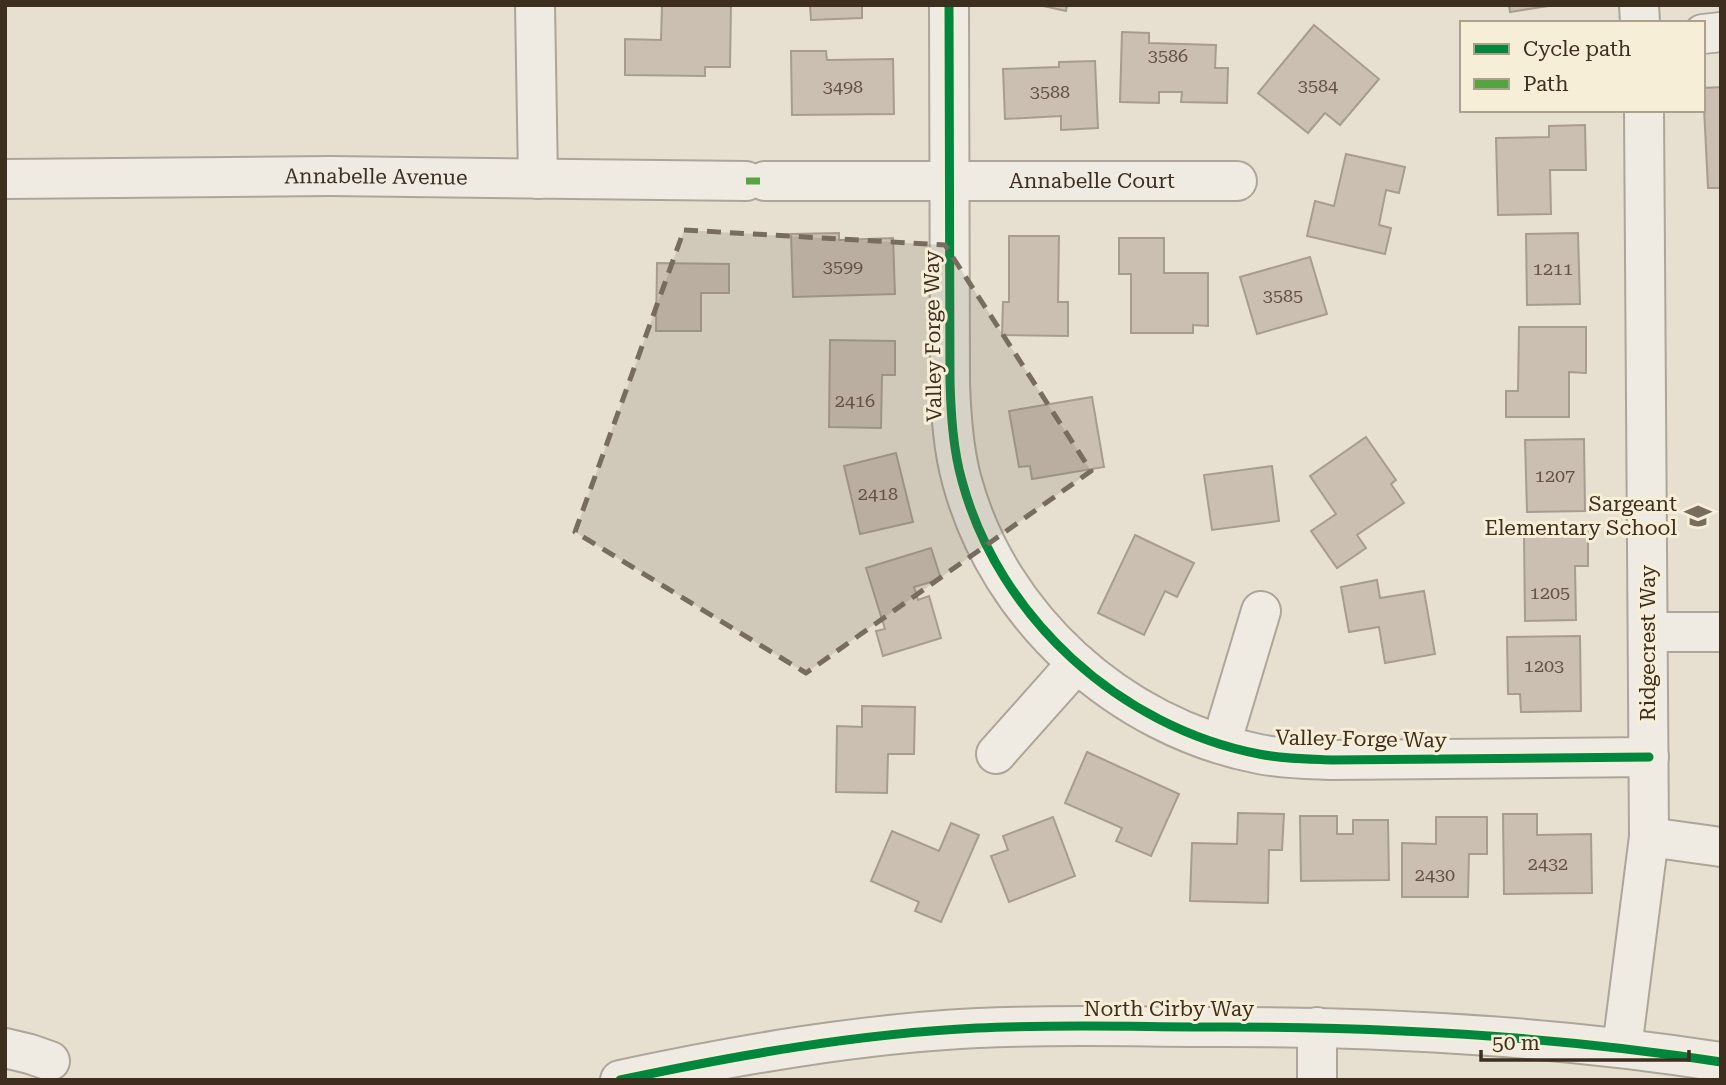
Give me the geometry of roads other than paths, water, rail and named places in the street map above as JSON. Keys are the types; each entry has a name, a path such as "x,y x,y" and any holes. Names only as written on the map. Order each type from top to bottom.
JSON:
{"street":[{"path":"535,5 538,179"},
{"name":"Valley Forge Way","path":"948,5 950,382 953,433 961,481 976,525 998,570 1032,616 1077,663 1144,712 1181,730 1257,754 1291,759 1649,757"},
{"name":"Ridgecrest Way","path":"1622,1048 1649,837 1644,112"},
{"name":"Annabelle Avenue","path":"5,179 330,176 948,181"},
{"name":"Annabelle Court","path":"948,181 1237,181"},
{"path":"1221,744 1261,611"},
{"path":"1648,632 1721,632"},
{"path":"996,754 1077,663"},
{"path":"1649,837 1721,847"},
{"name":"North Cirby Way","path":"620,1080 801,1046 924,1032 1045,1026 1317,1027 1446,1033 1622,1048 1721,1062"},
{"path":"1317,1027 1317,1080"},
{"path":"5,1048 50,1061"}],"place":[{"name":"Sargeant Elementary School","path":"1698,516"}]}
